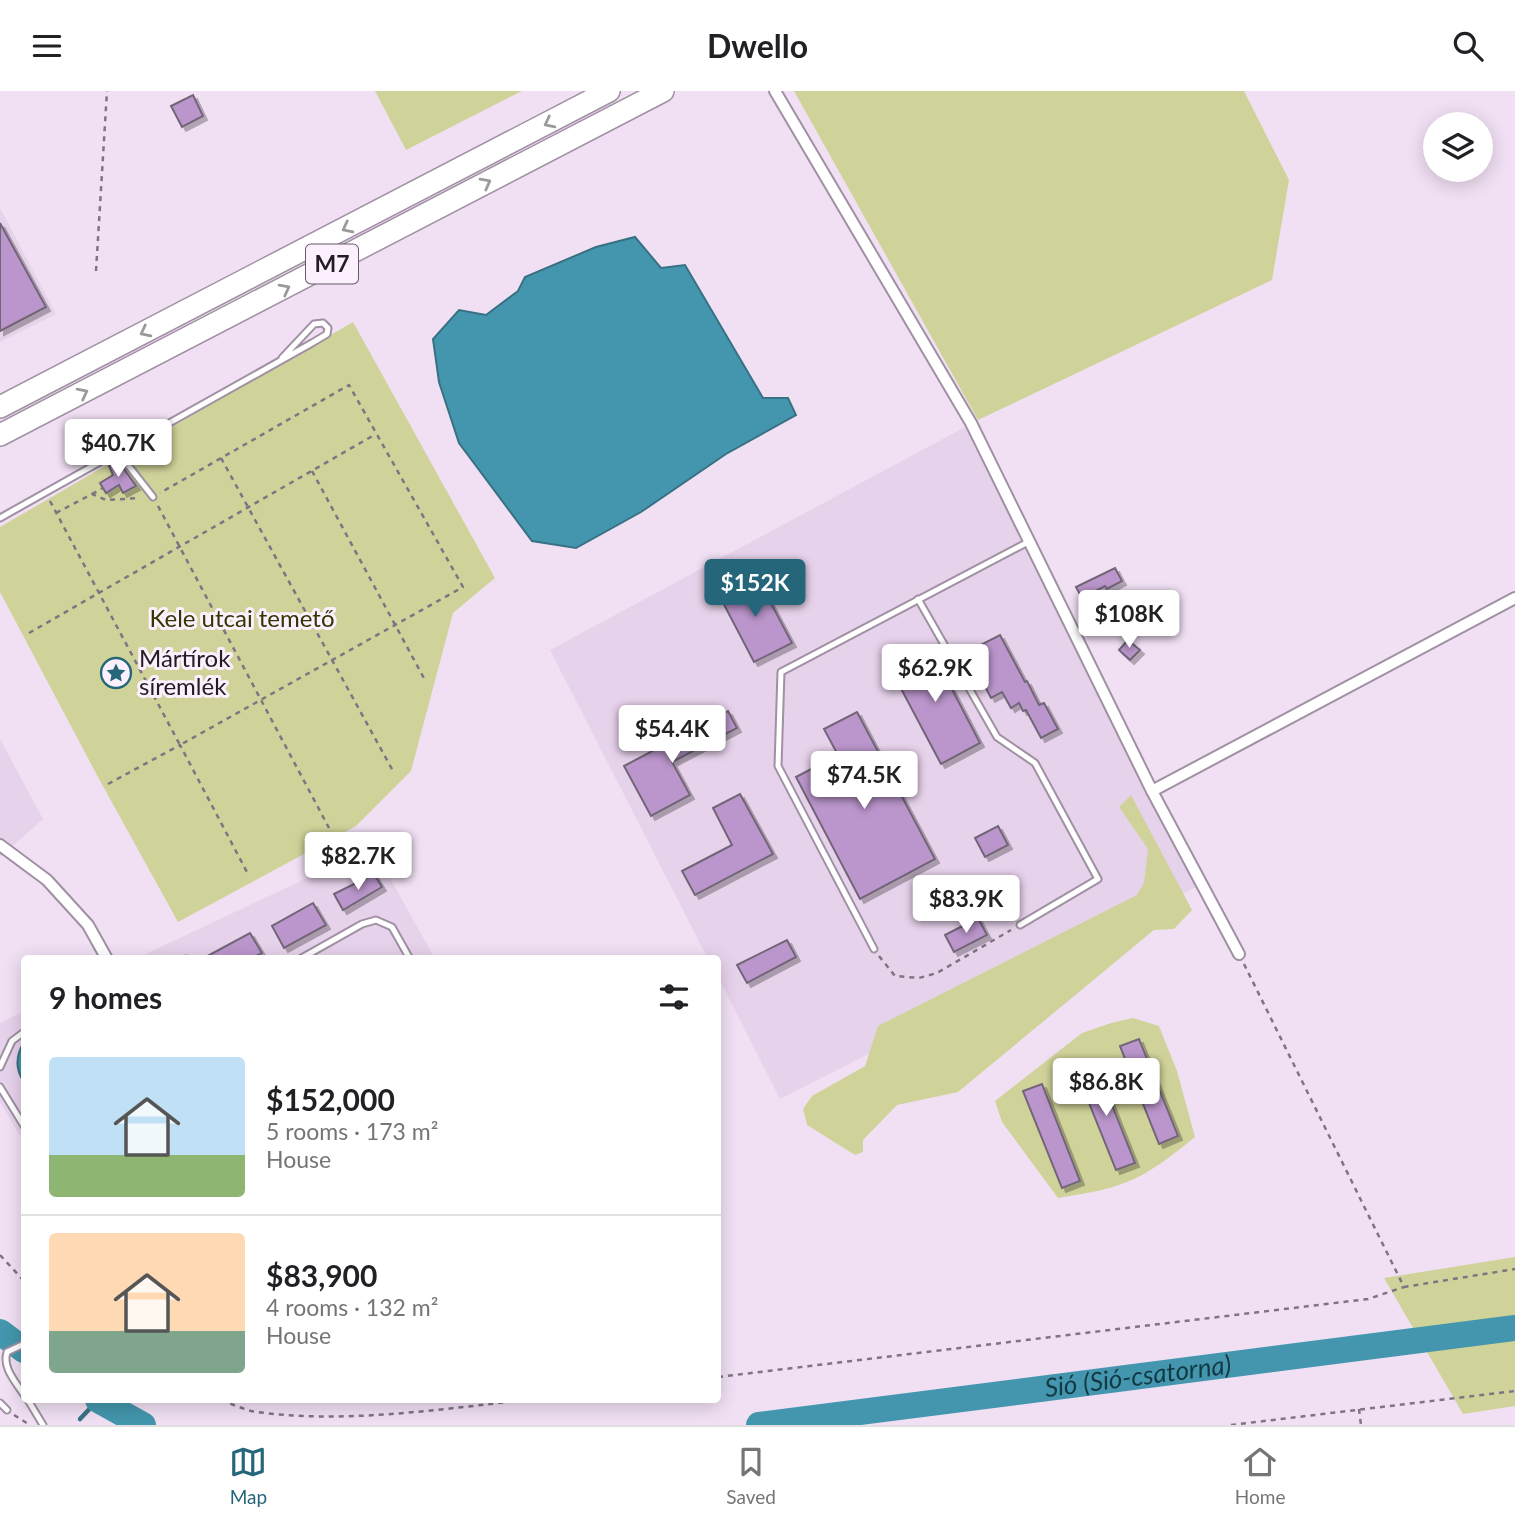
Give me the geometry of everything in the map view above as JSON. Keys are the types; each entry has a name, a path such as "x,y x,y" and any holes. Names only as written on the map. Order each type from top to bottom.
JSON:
{"highway":[{"name":"M7","path":"0,407 609,91"},
{"name":"M7","path":"0,435 663,91"}],"street":[{"path":"775,91 971,423 1152,791 1239,954"},
{"path":"1152,791 1515,598"},
{"path":"0,845 47,880 88,925 105,955"}],"lane":[{"path":"0,517 327,334 328,328 323,323 314,324 282,358"},
{"path":"117,451 153,497"},
{"path":"874,949 778,767 781,672 1028,542"},
{"path":"918,599 997,737 1035,763 1098,880 1020,925"},
{"path":"307,955 362,924 376,920 392,927 408,955"},
{"path":"0,1067 12,1041 21,1034"},
{"path":"0,1087 21,1121"},
{"path":"21,1345 7,1352 5,1358 10,1374 21,1390"},
{"path":"0,1403 7,1410"},
{"path":"30,1403 43,1425"}],"path":[{"path":"96,271 107,91"},
{"path":"92,494 106,500 153,497 349,385 463,587 108,784"},
{"path":"29,633 376,434"},
{"path":"221,458 393,772"},
{"path":"313,471 426,682"},
{"path":"56,513 103,488"},
{"path":"45,492 248,874"},
{"path":"153,497 329,828"},
{"path":"874,949 895,977 919,978 937,973 1020,925"},
{"path":"1239,954 1404,1287"},
{"path":"0,1255 21,1278"},
{"path":"721,1377 1368,1299 1404,1287 1515,1269"},
{"path":"1231,1425 1515,1391"},
{"path":"229,1403 252,1411 311,1419 361,1418 499,1403"},
{"path":"1359,1409 1361,1425"}],"shaded area":[{"path":"0,208 56,314 0,342"},
{"path":"978,420 1032,541 1204,883 780,1099 721,983 721,955 706,955 550,650"},
{"path":"0,739 43,819 0,857"},
{"path":"373,847 433,955 144,955"},
{"path":"21,1012 21,1138 0,1102 0,1023"}],"green space":[{"path":"375,91 522,91 406,150"},
{"path":"794,91 1244,91 1289,180 1272,280 978,420"},
{"name":"Kele utcai temető","path":"353,322 495,578 453,613 411,771 356,826 178,922 0,592 0,527"},
{"path":"1131,795 1192,910 1174,929 1154,930 958,1092 897,1105 863,1140 863,1152 855,1155 807,1125 803,1109 812,1096 865,1066 878,1026 1137,895 1144,883 1148,849 1119,807"},
{"path":"1133,1018 1159,1026 1177,1071 1195,1137 1136,1178 1102,1190 1058,1198 1002,1122 995,1101 1082,1033"},
{"path":"1515,1257 1515,1406 1463,1414 1384,1278"}],"water":[{"path":"635,237 661,268 685,265 763,398 788,398 796,415 726,454 641,512 576,548 532,541 459,443 439,382 433,339 459,310 486,315 518,291 525,277 596,247"},
{"path":"21,1048 21,1076 18,1062"}],"building":[{"path":"193,95 203,116 182,127 171,106"},
{"path":"0,223 46,307 0,331"},
{"path":"118,461 136,486 123,493 119,485 106,493 100,483 113,475 109,466"},
{"path":"1115,568 1122,581 1082,598 1076,587"},
{"path":"756,575 792,643 754,662 719,595"},
{"path":"1000,635 1039,705 1044,703 1058,729 1041,738 1026,710 1023,711 1019,703 1011,708 1002,692 991,698 967,652"},
{"path":"1128,640 1140,650 1130,660 1119,650"},
{"path":"929,645 980,743 941,764 889,666"},
{"path":"728,711 737,728 672,762 690,795 651,816 624,766"},
{"path":"857,712 935,859 860,899 796,777 838,755 824,729"},
{"path":"740,794 773,854 695,895 682,871 732,845 713,808"},
{"path":"998,826 1008,845 985,857 975,838"},
{"path":"374,874 382,887 343,910 334,894"},
{"path":"313,903 326,925 284,948 272,926"},
{"path":"978,918 987,935 954,952 945,935"},
{"path":"250,933 262,953 258,955 209,955"},
{"path":"787,940 796,957 747,983 737,965"},
{"path":"1139,1039 1178,1136 1159,1144 1120,1046"},
{"path":"1096,1065 1135,1163 1116,1170 1077,1073"},
{"path":"1042,1084 1080,1181 1062,1188 1023,1091"}],"waterway":[{"name":"Sió (Sió-csatorna)","path":"759,1425 1515,1328"},
{"name":"Sió (Sió-csatorna)","path":"0,1332 21,1348"},
{"path":"80,1419 95,1403"},
{"name":"Sió (Sió-csatorna)","path":"103,1403 143,1425"}],"place":[{"name":"Mártírok síremlék","path":"116,673"}]}
